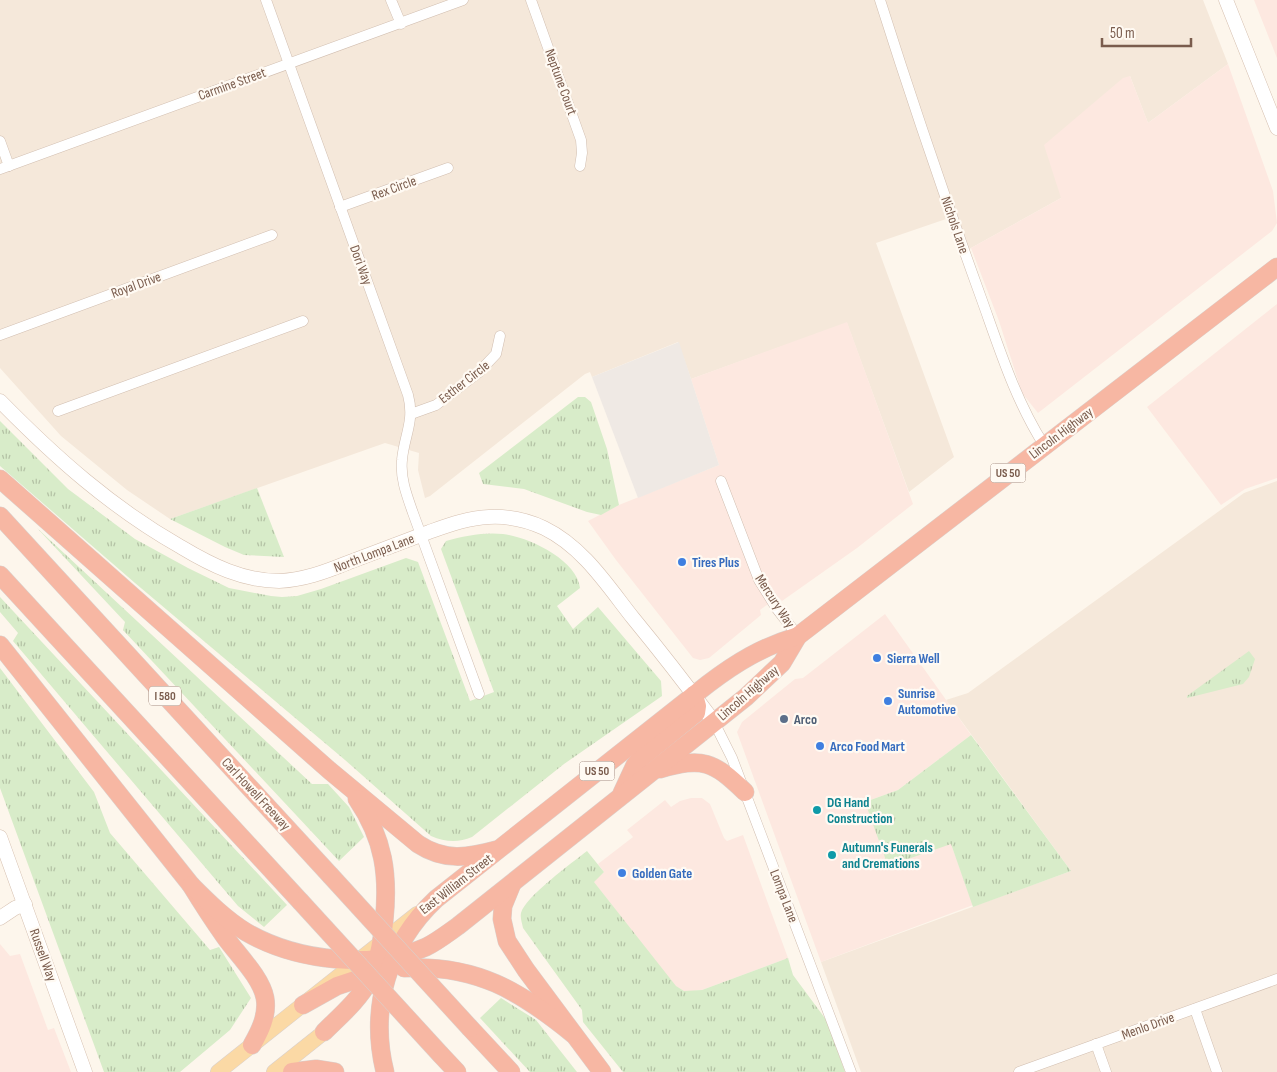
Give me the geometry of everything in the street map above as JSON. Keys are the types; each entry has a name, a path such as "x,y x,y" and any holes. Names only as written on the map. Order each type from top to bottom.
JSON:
{"highway":[{"name":"Lincoln Highway","path":"694,695 723,672 751,654 798,636 1277,267"},
{"path":"0,479 349,788 362,806 373,827 385,868 386,965 324,1032"},
{"name":"Carl Howell Freeway","path":"0,516 511,1072"},
{"path":"0,575 457,1072"},
{"name":"Lincoln Highway","path":"714,722 770,676 782,663 798,636"},
{"path":"0,645 191,886 214,922 249,968 262,989 265,998 265,1015 261,1029 252,1045"},
{"path":"621,796 635,765 641,758 696,713 697,706 694,695"},
{"name":"East William Street","path":"386,965 414,923 436,899 694,695"},
{"name":"US 50","path":"602,1072 518,958 507,940 502,919 503,906 514,882 714,722"},
{"path":"654,770 690,762 703,763 721,770 745,792"},
{"path":"329,770 412,840 431,852 441,855 458,856 473,855 501,848"},
{"path":"303,1004 337,986 426,947 458,926 514,882"},
{"path":"191,886 228,919 262,940 315,956 361,959 386,965 451,970 490,980 529,1001 573,1034"},
{"name":"US 50","path":"385,1072 380,1024 386,965"},
{"path":"292,1072 316,1069 335,1072"}],"main road":[{"path":"218,1072 361,959"},
{"path":"274,1072 324,1032"}],"street":[{"name":"Dori Way","path":"266,0 405,386 412,414 403,452 402,474 407,497 479,694"},
{"path":"391,0 401,24"},
{"name":"Carmine Street","path":"4,167 463,0"},
{"name":"Neptune Court","path":"531,0 581,140 580,166"},
{"name":"Nichols Lane","path":"880,0 964,250 1017,396 1030,424 1044,445"},
{"path":"1226,0 1244,41 1277,128"},
{"path":"0,141 4,167"},
{"name":"Rex Circle","path":"340,207 448,168"},
{"name":"Royal Drive","path":"0,335 272,235"},
{"path":"58,411 303,321"},
{"name":"Esther Circle","path":"412,414 427,409 442,400 486,366 496,354 500,336"},
{"name":"North Lompa Lane","path":"0,401 51,452 82,479 122,509 157,533 193,554 241,576 258,580 278,581 308,576 454,523 490,517 516,518 550,531 576,550 596,570 714,722"},
{"name":"Mercury Way","path":"721,481 759,580 775,606 798,636"},
{"name":"Lompa Lane","path":"714,722 728,748 852,1072"},
{"name":"Russell Way","path":"0,837 86,1072"},
{"path":"0,918 24,904"},
{"name":"Menlo Drive","path":"1019,1072 1277,979"},
{"path":"1195,1009 1217,1072"},
{"path":"1096,1044 1106,1072"}],"shaded area":[{"path":"0,0 1203,0 1228,64 1148,123 1130,76 1061,198 960,256 946,219 876,243 954,457 909,492 847,323 691,379 678,342 592,377 590,372 585,374 425,498 418,470 419,453 385,443 170,519 127,490 61,436 0,368"},
{"path":"1254,0 1277,0 1277,58"},
{"path":"1228,64 1273,191 1277,223 1272,231 1038,413 1022,393 999,321 971,248 1061,198 1044,145 1123,78 1130,76 1148,123"},
{"path":"1277,304 1277,478 1245,489 1221,505 1147,407"},
{"path":"847,322 913,504 857,548 782,601 778,597 760,610 761,615 709,658 700,660 693,658 616,560 588,521 619,505 719,465 691,379"},
{"path":"679,342 719,465 638,498 592,377"},
{"path":"1277,481 1277,1072 861,1072 821,962 1071,871 946,700 968,693 1244,493"},
{"path":"885,614 971,735 898,790 865,802 951,844 973,905 821,962 737,732 742,722 795,679 803,678"},
{"path":"702,798 710,804 727,841 743,835 788,958 702,990 684,991 675,986 593,881 604,872 598,864 633,837 627,830 665,800 671,807 680,801"},
{"path":"0,944 10,956 20,954 48,1030 54,1028 71,1072 0,1072"}],"green space":[{"path":"578,397 585,397 591,402 607,449 619,505 601,515 587,512 524,489 483,484 479,473"},
{"path":"0,421 68,489 135,539 229,588 271,596 297,596 406,558 418,562 470,701 494,692 441,549 446,541 481,534 503,534 526,540 561,559 577,578 580,588 557,606 573,629 598,607 661,681 662,696 564,764 472,837 452,841 441,840 431,836 345,760 0,466"},
{"path":"257,488 284,557 244,555 170,519"},
{"path":"37,528 312,784 328,784 349,807 364,837 339,861 123,630 125,622"},
{"path":"0,597 287,905 264,927 238,906 13,641 18,633 0,612"},
{"path":"1249,651 1255,659 1249,677 1243,684 1187,698 1187,696"},
{"path":"0,668 94,792 110,833 210,950 219,947 251,998 230,1030 180,1072 104,1072 0,788"},
{"path":"971,735 1071,871 973,907 951,844 888,866 865,802 898,790"},
{"path":"587,851 604,872 594,882 676,986 684,991 702,990 788,958 793,975 827,1021 845,1072 623,1072 583,1022 582,1010 523,928 521,919 524,906 531,898 550,880"},
{"path":"501,998 536,1020 577,1072 530,1072 480,1018"}],"place":[{"name":"Tires Plus","path":"682,562"},
{"name":"Sierra Well","path":"877,658"},
{"name":"Sunrise Automotive","path":"888,701"},
{"name":"Arco","path":"784,719"},
{"name":"Arco Food Mart","path":"820,746"},
{"name":"DG Hand Construction","path":"817,810"},
{"name":"Autumn's Funerals and Cremations","path":"832,855"},
{"name":"Golden Gate","path":"622,873"}]}
